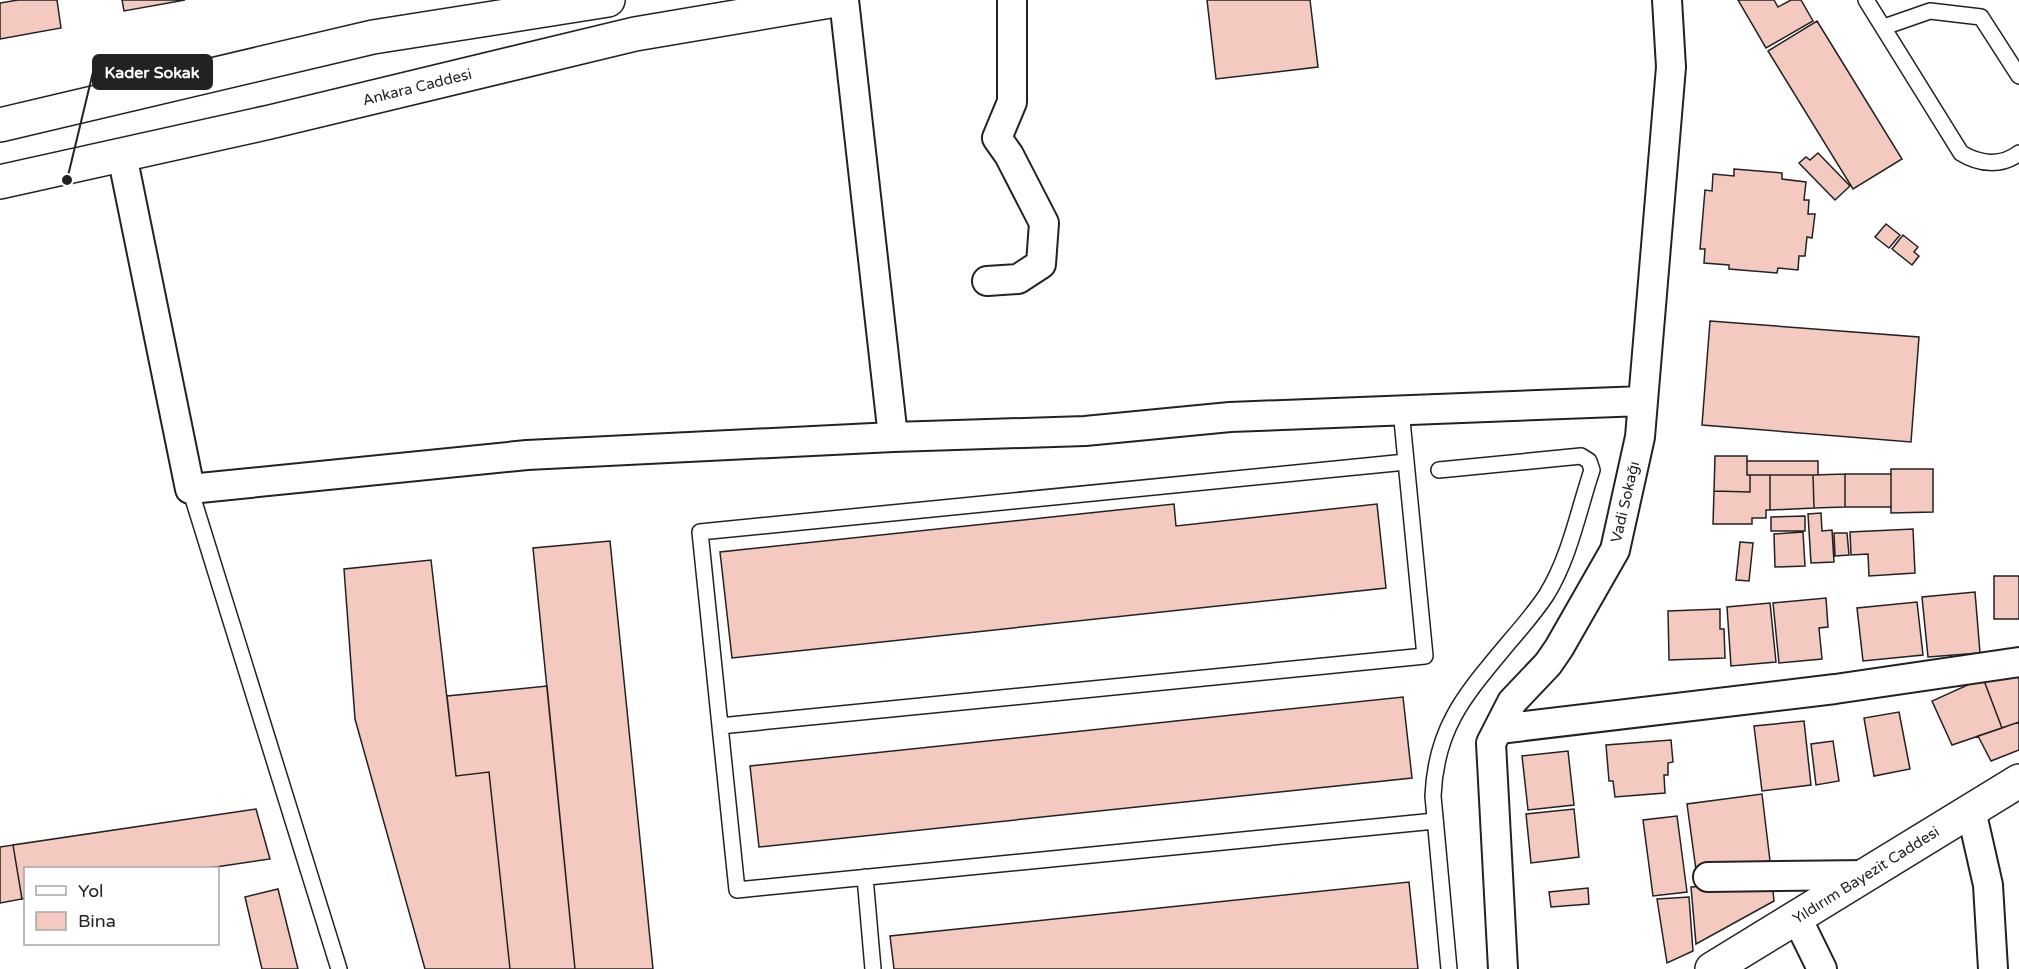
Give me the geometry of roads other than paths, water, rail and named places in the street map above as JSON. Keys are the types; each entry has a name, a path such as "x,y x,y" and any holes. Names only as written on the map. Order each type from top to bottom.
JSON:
{"main road":[{"path":"0,125 373,37 608,0"},
{"name":"Ankara Caddesi","path":"0,182 270,123 635,34 836,0"},
{"name":"Yıldırım Bayezit Caddesi","path":"1712,969 2019,781"}],"street":[{"path":"844,0 893,437"},
{"path":"987,281 1018,279 1041,264 1044,223 1009,155 997,138 1012,102 1012,0"},
{"name":"Vadi Sokağı","path":"1503,969 1491,743 1512,702 1548,664 1559,648 1615,550 1640,436 1671,67 1666,0"},
{"path":"122,155 190,489 527,455 893,437 1085,431 1230,417 1643,400"},
{"path":"1499,729 1823,690 2019,662"},
{"path":"1971,810 1988,885 1993,969"},
{"path":"1708,877 1867,875"},
{"path":"1797,918 1822,969"}],"lane":[{"path":"1866,0 1960,153 1973,160 1988,163 2002,161 2019,153"},
{"path":"1884,27 1930,11 1981,17 2019,76"},
{"path":"720,726 1425,656 1401,410"},
{"path":"1439,470 1581,456 1589,461 1592,470 1560,570 1530,618 1468,692 1446,728 1439,748 1434,772 1433,796 1449,969"},
{"path":"1406,462 700,532 736,890 1436,821"},
{"path":"190,489 339,969"},
{"path":"866,877 873,969"}],"place":[{"name":"Kader Sokak","path":"67,180"}]}
